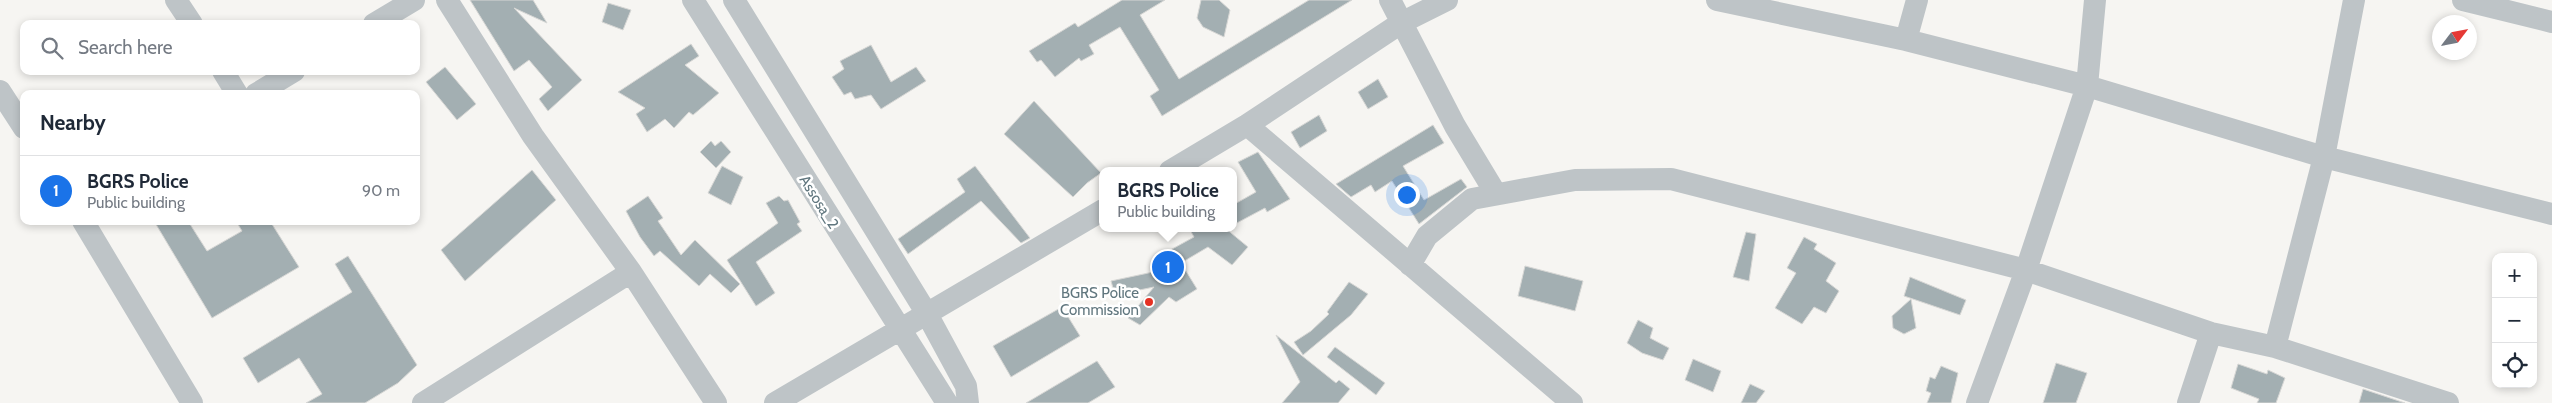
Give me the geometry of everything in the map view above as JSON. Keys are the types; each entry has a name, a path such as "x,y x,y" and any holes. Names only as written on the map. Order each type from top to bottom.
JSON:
{"street":[{"path":"176,0 189,20"},
{"path":"381,20 414,0"},
{"path":"447,0 533,136 631,272 716,403"},
{"name":"Assosa_2","path":"693,0 947,403"},
{"path":"734,0 927,314 966,386 968,403"},
{"path":"1390,0 1455,126 1496,194"},
{"path":"1177,167 1247,125 1401,23 1447,0"},
{"path":"1717,0 1906,40 2087,86 2324,158 2552,214"},
{"path":"1906,40 1917,0"},
{"path":"1977,403 2026,270 2087,86 2095,0"},
{"path":"2275,347 2324,158 2354,0"},
{"path":"2463,0 2552,22"},
{"path":"225,75 235,90"},
{"path":"263,90 287,75"},
{"path":"0,91 20,122"},
{"path":"1247,125 1572,403"},
{"path":"1410,264 1427,236 1472,199 1575,180 1671,179 2026,270 2211,332 2275,347 2448,403"},
{"path":"775,403 901,331 1099,212"},
{"path":"85,225 192,403"},
{"path":"423,403 631,272"},
{"path":"2188,403 2211,332"}],"building":[{"path":"470,0 533,0 547,23 514,8 582,80 548,111 539,99 552,87 529,60 514,71"},
{"path":"1122,0 1165,0 1140,15 1179,79 1309,0 1352,0 1162,116 1150,96 1159,90 1120,27 1089,45 1094,54 1081,61 1079,58 1055,77 1041,60 1037,62 1029,51 1075,23 1078,27"},
{"path":"1201,0 1219,0 1230,10 1224,37 1203,27 1197,18"},
{"path":"608,3 631,10 623,30 602,22"},
{"path":"691,44 699,56 685,65 719,93 693,115 689,112 674,128 665,119 647,132 636,114 645,108 618,92"},
{"path":"871,45 891,82 916,67 926,81 881,109 871,95 855,99 851,92 844,95 832,77 844,69 840,61"},
{"path":"445,67 476,104 457,120 426,82"},
{"path":"1378,79 1388,97 1368,109 1358,92"},
{"path":"1034,101 1099,171 1099,174 1073,197 1004,134"},
{"path":"1319,115 1327,131 1300,148 1291,132"},
{"path":"1433,125 1444,143 1403,166 1424,200 1461,179 1467,187 1419,224 1392,181 1375,192 1371,185 1351,197 1336,184"},
{"path":"711,141 715,146 721,141 731,152 716,168 700,152"},
{"path":"1258,152 1290,199 1267,212 1265,208 1237,223 1237,203 1256,192 1238,162"},
{"path":"722,166 743,177 731,205 708,193"},
{"path":"975,166 1030,238 1021,243 981,201 908,254 898,239 965,192 957,179"},
{"path":"532,170 556,200 465,281 441,250"},
{"path":"648,196 663,218 658,221 681,255 695,240 740,284 731,293 710,274 699,286 660,251 654,256 640,237 626,211"},
{"path":"779,196 784,201 788,200 800,222 797,224 802,231 756,262 775,293 756,306 727,260 778,223 766,203"},
{"path":"156,225 191,225 207,251 242,231 238,225 273,225 299,267 212,318"},
{"path":"1191,232 1230,232 1248,247 1232,265 1208,247 1181,263 1197,289 1176,302 1169,297 1140,325 1128,318 1154,287 1115,295 1111,281 1153,272 1152,260 1194,237"},
{"path":"1746,232 1756,234 1749,281 1733,277"},
{"path":"1804,237 1817,244 1814,249 1836,263 1826,281 1839,291 1826,313 1814,307 1802,324 1775,308 1796,273 1787,268"},
{"path":"348,256 417,365 398,383 365,403 306,403 322,394 299,358 258,383 243,358 352,292 335,264"},
{"path":"1525,266 1583,281 1575,311 1518,296"},
{"path":"1910,277 1966,300 1960,315 1904,296"},
{"path":"1349,282 1368,294 1351,315 1303,355 1294,342 1311,331 1329,314 1327,312"},
{"path":"1911,299 1916,328 1904,334 1893,328 1892,316"},
{"path":"1062,307 1080,336 1011,377 993,346"},
{"path":"1638,320 1653,328 1650,338 1669,348 1663,360 1642,353 1627,343"},
{"path":"1276,335 1336,383 1339,380 1350,389 1338,403 1282,403 1300,382"},
{"path":"1335,347 1385,383 1376,395 1327,357"},
{"path":"1693,359 1721,371 1713,392 1685,380"},
{"path":"1097,361 1115,387 1088,403 1026,403"},
{"path":"2056,363 2087,373 2076,403 2043,403"},
{"path":"2238,364 2267,374 2268,370 2285,378 2276,403 2257,403 2259,399 2231,388"},
{"path":"1941,366 1958,373 1951,403 1927,403 1931,393 1926,391 1930,377 1935,379"},
{"path":"1750,384 1765,391 1756,403 1741,403"},
{"path":"2363,389 2405,403 2359,403"}],"place":[{"name":"BGRS Police","path":"1168,267"},
{"name":"BGRS Police Commission","path":"1149,302"}]}
